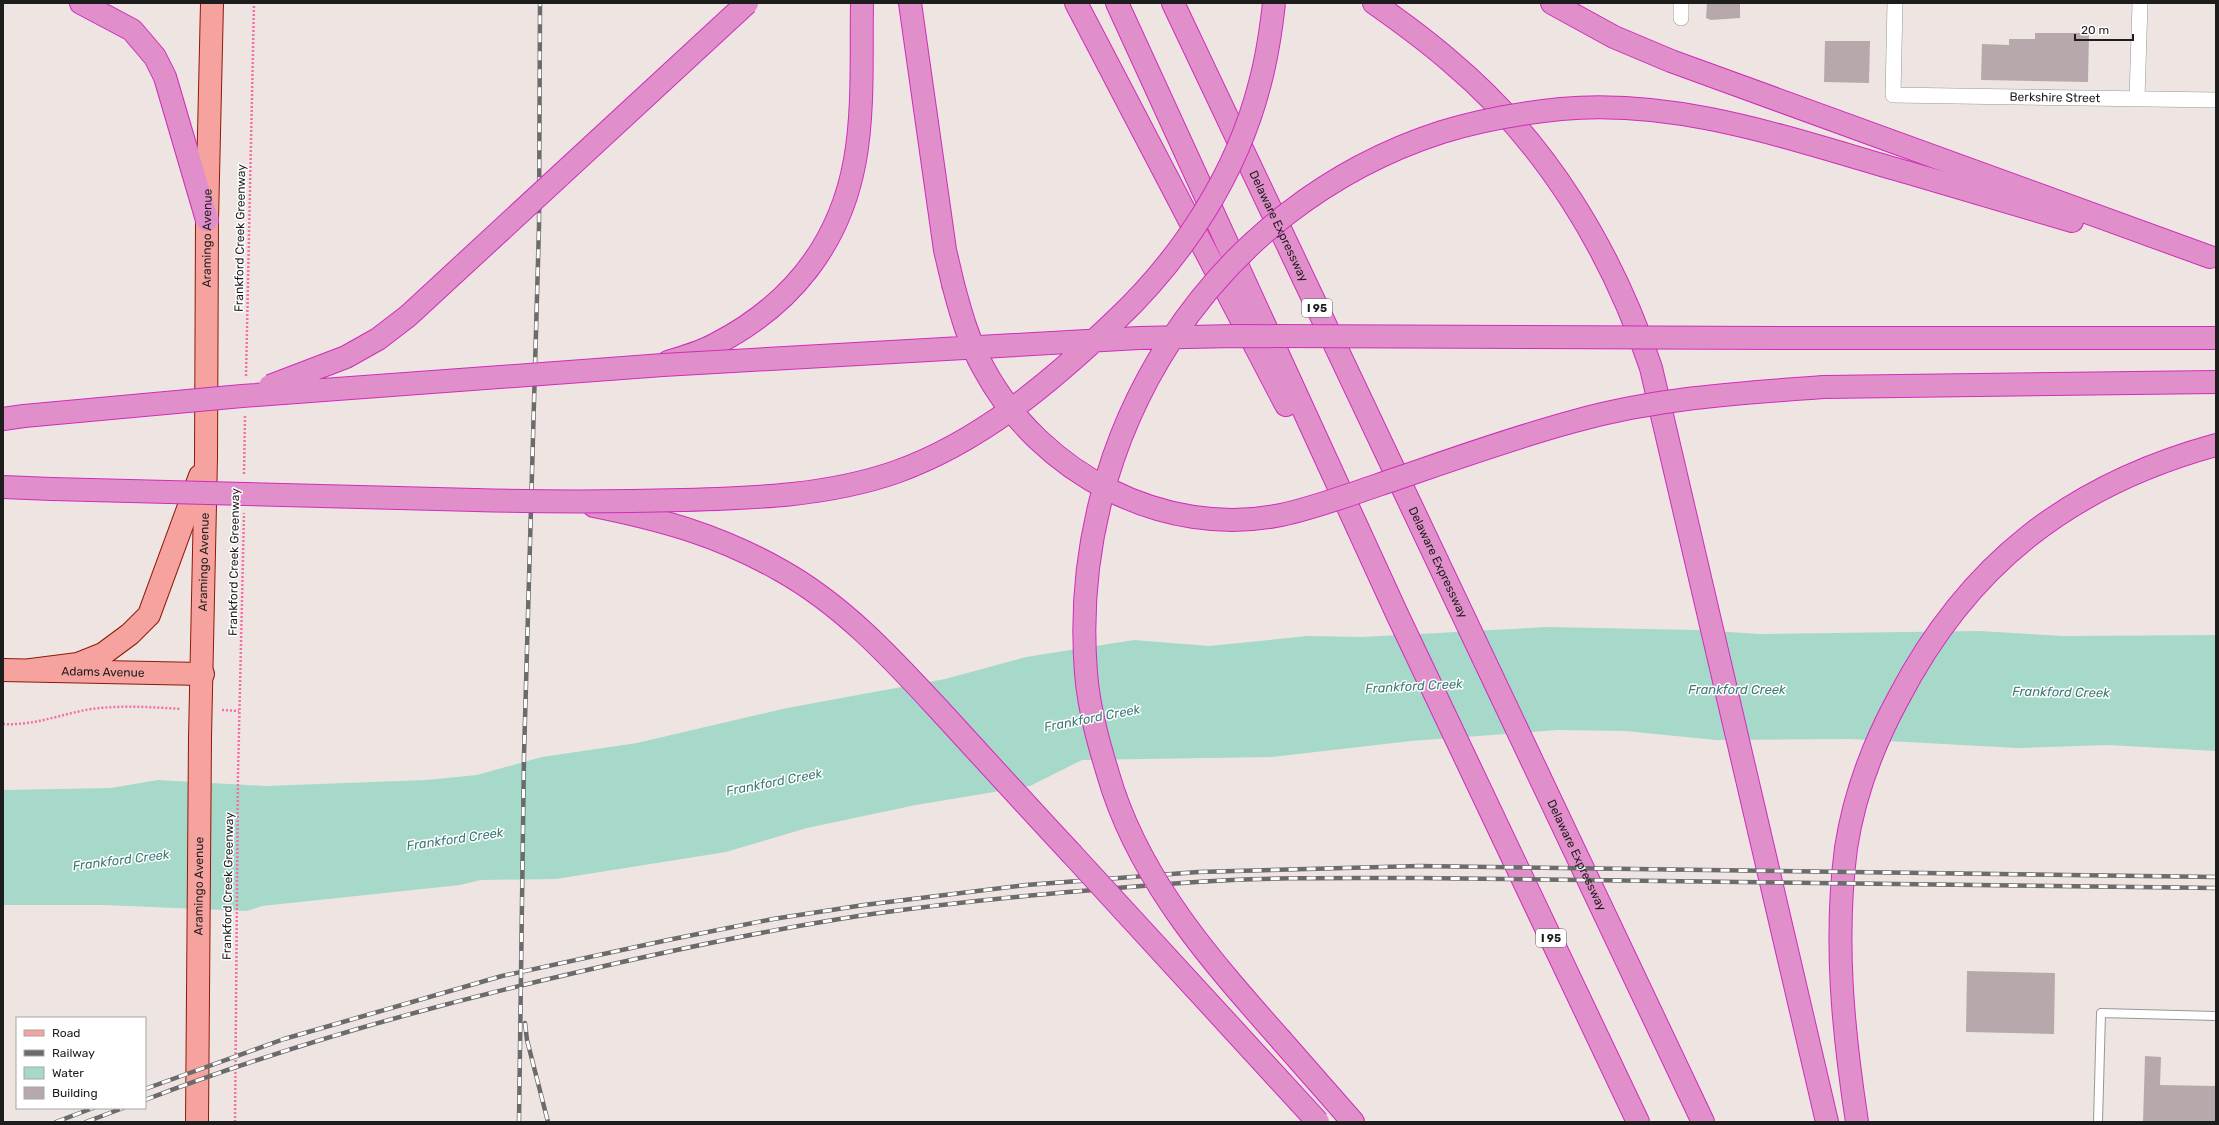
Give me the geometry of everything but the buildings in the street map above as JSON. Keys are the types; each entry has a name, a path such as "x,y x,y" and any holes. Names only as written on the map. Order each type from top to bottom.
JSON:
{"highway":[{"path":"81,3 132,30 155,57 164,77 207,220"},
{"path":"245,395 346,357 378,339 408,316 747,3"},
{"path":"662,365 715,345 768,312 793,289 808,272 825,244 839,217 849,188 855,159 858,127 862,3"},
{"path":"910,3 945,250 953,284 972,345 984,370 999,395 1019,419 1063,462 1090,480 1141,503 1181,515 1214,520 1254,519 1281,515 1318,505 1524,436 1620,409 1668,400 1721,394 1824,387 2216,382"},
{"path":"1076,3 1174,193 1397,614"},
{"name":"I 95","path":"1117,3 1397,614 1638,1122"},
{"name":"Delaware Expressway","path":"1173,3 1703,1122"},
{"path":"3,487 579,503 745,499 795,494 845,485 902,469 942,451 991,424 1040,388 1129,307 1167,264 1196,225 1222,181 1243,133 1260,86 1270,38 1274,3"},
{"path":"1374,3 1414,31 1453,63 1517,127 1574,203 1617,280 1636,323 1651,368 1827,1122"},
{"path":"1552,3 1614,36 1671,61 2213,258"},
{"path":"1353,1122 1226,977 1170,906 1148,870 1129,831 1114,790 1092,712 1086,676 1085,593 1095,516 1119,438 1156,362 1178,327 1218,278 1260,237 1291,212 1328,186 1366,164 1440,133 1479,122 1563,109 1607,107 1652,109 1739,125 1906,172 2046,214 2213,258"},
{"path":"14,418 245,395 662,365 1146,338 2216,338"},
{"path":"1857,1122 1845,1033 1840,975 1840,933 1847,846 1856,805 1868,764 1886,721 1907,681 1931,642 1958,604 2010,552 2056,516 2093,493 2135,472 2183,454 2216,444"},
{"path":"579,503 658,520 700,532 742,550 781,570 820,596 857,624 908,675 1318,1122"}],"main road":[{"name":"Aramingo Avenue","path":"197,1122 197,949 200,738 203,674 207,220 212,3"},
{"path":"31,670 78,664 103,654 130,634 149,615 206,458"},
{"name":"Adams Avenue","path":"3,670 203,674"}],"street":[{"path":"1681,3 1681,18"},
{"name":"Berkshire Street","path":"1895,3 1893,95 2216,100"},
{"path":"2137,98 2140,3"}],"lane":[{"path":"2098,1122 2101,1014 2216,1016"}],"path":[{"name":"Frankford Creek Greenway","path":"244,480 254,3"},
{"name":"Frankford Creek Greenway","path":"235,1122 238,775 244,511"},
{"path":"3,724 46,720 105,707 142,706 157,708"}],"water":[{"name":"Frankford Creek","path":"1548,627 1696,630 1760,634 1980,631 2063,636 2216,635 2216,751 2108,745 2018,748 1850,739 1716,740 1625,731 1558,730 1411,741 1272,757 1082,760 1030,786 916,805 807,828 726,852 556,879 481,880 460,885 262,906 247,911 104,905 3,905 3,790 111,788 158,780 266,786 426,780 477,775 542,757 637,743 787,708 945,679 1026,657 1134,640 1209,646 1308,636 1362,637"}],"railway":[{"path":"519,1122 524,755 539,226 540,3"},
{"path":"146,1089 284,1039 502,976 773,919 864,905 1026,885 1198,872 1419,866 2216,877"},
{"path":"146,1100 249,1063 409,1014 607,965 791,927 906,909 989,900 1196,882 1307,878 1418,878 2216,888"},
{"path":"525,1023 527,1040 548,1122"},
{"path":"56,1122 90,1109"},
{"path":"86,1122 120,1109"}]}
